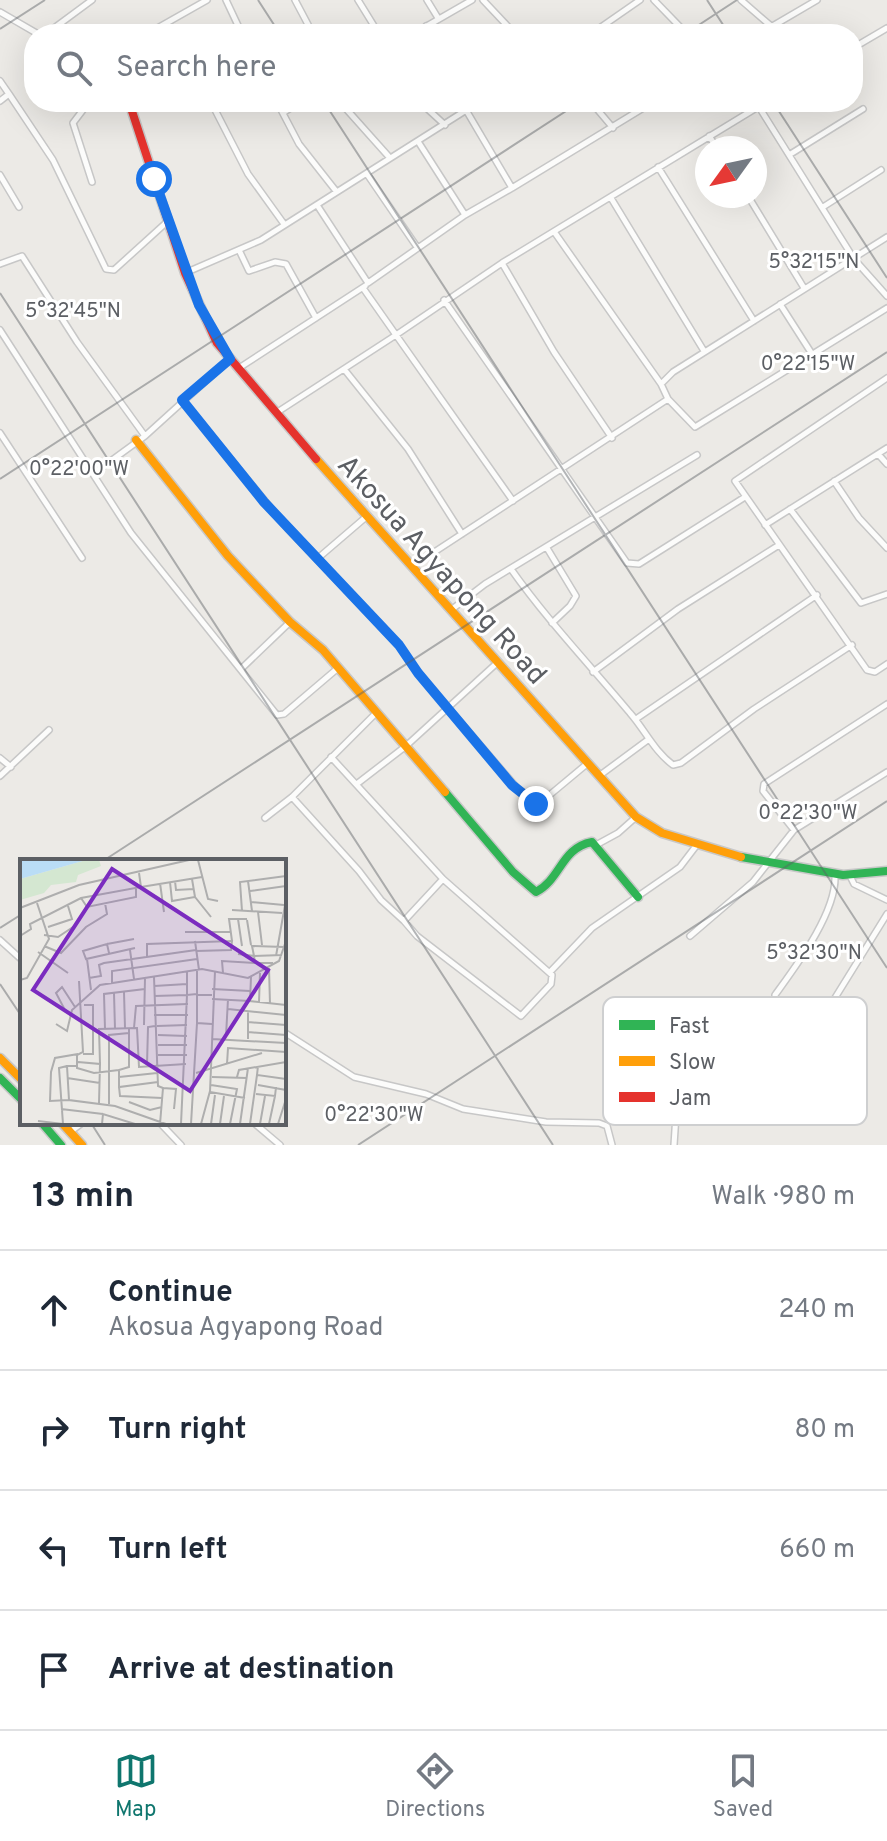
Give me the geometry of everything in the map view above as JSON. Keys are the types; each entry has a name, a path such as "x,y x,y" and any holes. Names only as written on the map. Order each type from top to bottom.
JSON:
{"main road":[{"name":"Akosua Agyapong Road","path":"132,112 185,273 208,326 230,359 366,517 636,817 659,832 696,846 851,878 873,878 887,871"},
{"path":"136,440 228,556 290,622 311,637 513,872 536,892 547,888 557,864 586,842 596,845 617,876 638,897"},
{"path":"0,1058 20,1078"},
{"path":"0,1078 20,1098"},
{"path":"44,1125 61,1145"},
{"path":"64,1125 82,1145"}],"street":[{"path":"60,24 92,0"},
{"path":"164,24 207,0"},
{"path":"226,0 237,24"},
{"path":"295,0 308,24"},
{"path":"358,0 373,24"},
{"path":"427,0 438,18"},
{"path":"429,24 472,0"},
{"path":"483,0 506,24"},
{"path":"605,24 640,0"},
{"path":"654,0 677,24"},
{"path":"741,0 769,24"},
{"path":"775,24 817,0"},
{"path":"0,12 24,26"},
{"path":"863,42 887,28"},
{"path":"0,81 53,160 106,269 114,270 168,221"},
{"path":"0,101 9,94"},
{"path":"81,112 73,123 92,182"},
{"path":"216,112 236,154 284,224"},
{"path":"349,112 390,158"},
{"path":"431,112 445,125"},
{"path":"185,273 239,250 317,205 419,143 463,112"},
{"path":"467,112 512,188"},
{"path":"599,112 613,128"},
{"path":"238,369 465,215 638,112"},
{"path":"709,136 750,112"},
{"path":"762,112 854,259 887,296"},
{"path":"789,155 858,112"},
{"path":"283,113 299,144 336,191"},
{"path":"419,143 465,215"},
{"path":"276,413 444,300 695,145"},
{"path":"658,167 754,321"},
{"path":"823,207 881,170"},
{"path":"367,174 417,247"},
{"path":"0,175 19,207"},
{"path":"611,198 704,351"},
{"path":"317,205 396,335 513,501"},
{"path":"755,208 804,288"},
{"path":"555,233 661,384 668,399 695,427 887,308"},
{"path":"661,384 704,351 887,237"},
{"path":"239,250 249,271 275,262 286,264 316,318"},
{"path":"0,264 22,256 77,342 145,436"},
{"path":"502,263 554,352 612,438"},
{"path":"444,300 560,470 632,566 745,497"},
{"path":"780,304 812,354"},
{"path":"0,330 131,533 281,715 338,668"},
{"path":"93,474 145,436 230,359"},
{"path":"344,369 408,449 462,534"},
{"path":"887,378 736,478 735,484 870,672 887,664"},
{"path":"413,566 668,399"},
{"path":"182,400 249,485 399,645 418,673 530,803 540,803 588,763"},
{"path":"0,433 82,558"},
{"path":"765,525 887,448"},
{"path":"878,454 887,464"},
{"path":"451,610 511,569 597,520 697,455"},
{"path":"834,481 859,518 887,548"},
{"path":"790,509 861,603 887,594"},
{"path":"317,559 366,517"},
{"path":"593,672 678,609 779,545"},
{"path":"547,548 576,596 552,623"},
{"path":"511,569 552,623 673,765 681,763 754,709 852,645"},
{"path":"636,719 817,595"},
{"path":"241,669 290,622"},
{"path":"358,783 406,746 498,662"},
{"path":"794,830 763,791 764,784 887,704"},
{"path":"265,818 292,797 376,713"},
{"path":"0,776 49,730"},
{"path":"599,776 649,739"},
{"path":"292,797 381,900 417,936 476,978 519,1016 551,984 550,972 443,879 331,757"},
{"path":"0,758 11,767"},
{"path":"690,936 771,862 794,830 887,772"},
{"path":"596,845 618,833 636,817"},
{"path":"550,972 592,928 680,867 696,846"},
{"path":"776,997 811,940 830,898 835,875"},
{"path":"851,878 854,884 887,900"},
{"path":"404,921 443,879"},
{"path":"836,997 887,914"},
{"path":"0,940 20,957"},
{"path":"286,1033 354,1077 426,1094 463,1109 546,1122 603,1124"},
{"path":"70,1132 79,1125"},
{"path":"162,1125 181,1145"},
{"path":"256,1125 280,1145"},
{"path":"604,1125 612,1145"},
{"path":"674,1145 675,1125"}],"traffic: fast":[{"path":"445,792 513,872 536,892 551,880 567,857 582,845 592,842 638,897"},
{"path":"741,857 843,875 887,871"},
{"path":"0,1078 20,1098"},
{"path":"44,1125 61,1145"}],"traffic: slow":[{"path":"136,440 228,556 290,622 323,650 445,792"},
{"path":"316,459 636,817 662,833 741,857"},
{"path":"0,1058 20,1078"},
{"path":"64,1125 82,1145"}],"traffic: jam":[{"path":"132,112 185,273 217,343 316,459"}],"route":[{"path":"154,179 185,273 208,326 230,359 182,400 241,476 302,545 399,645 418,673 464,724 512,785 530,803 536,804"}]}
